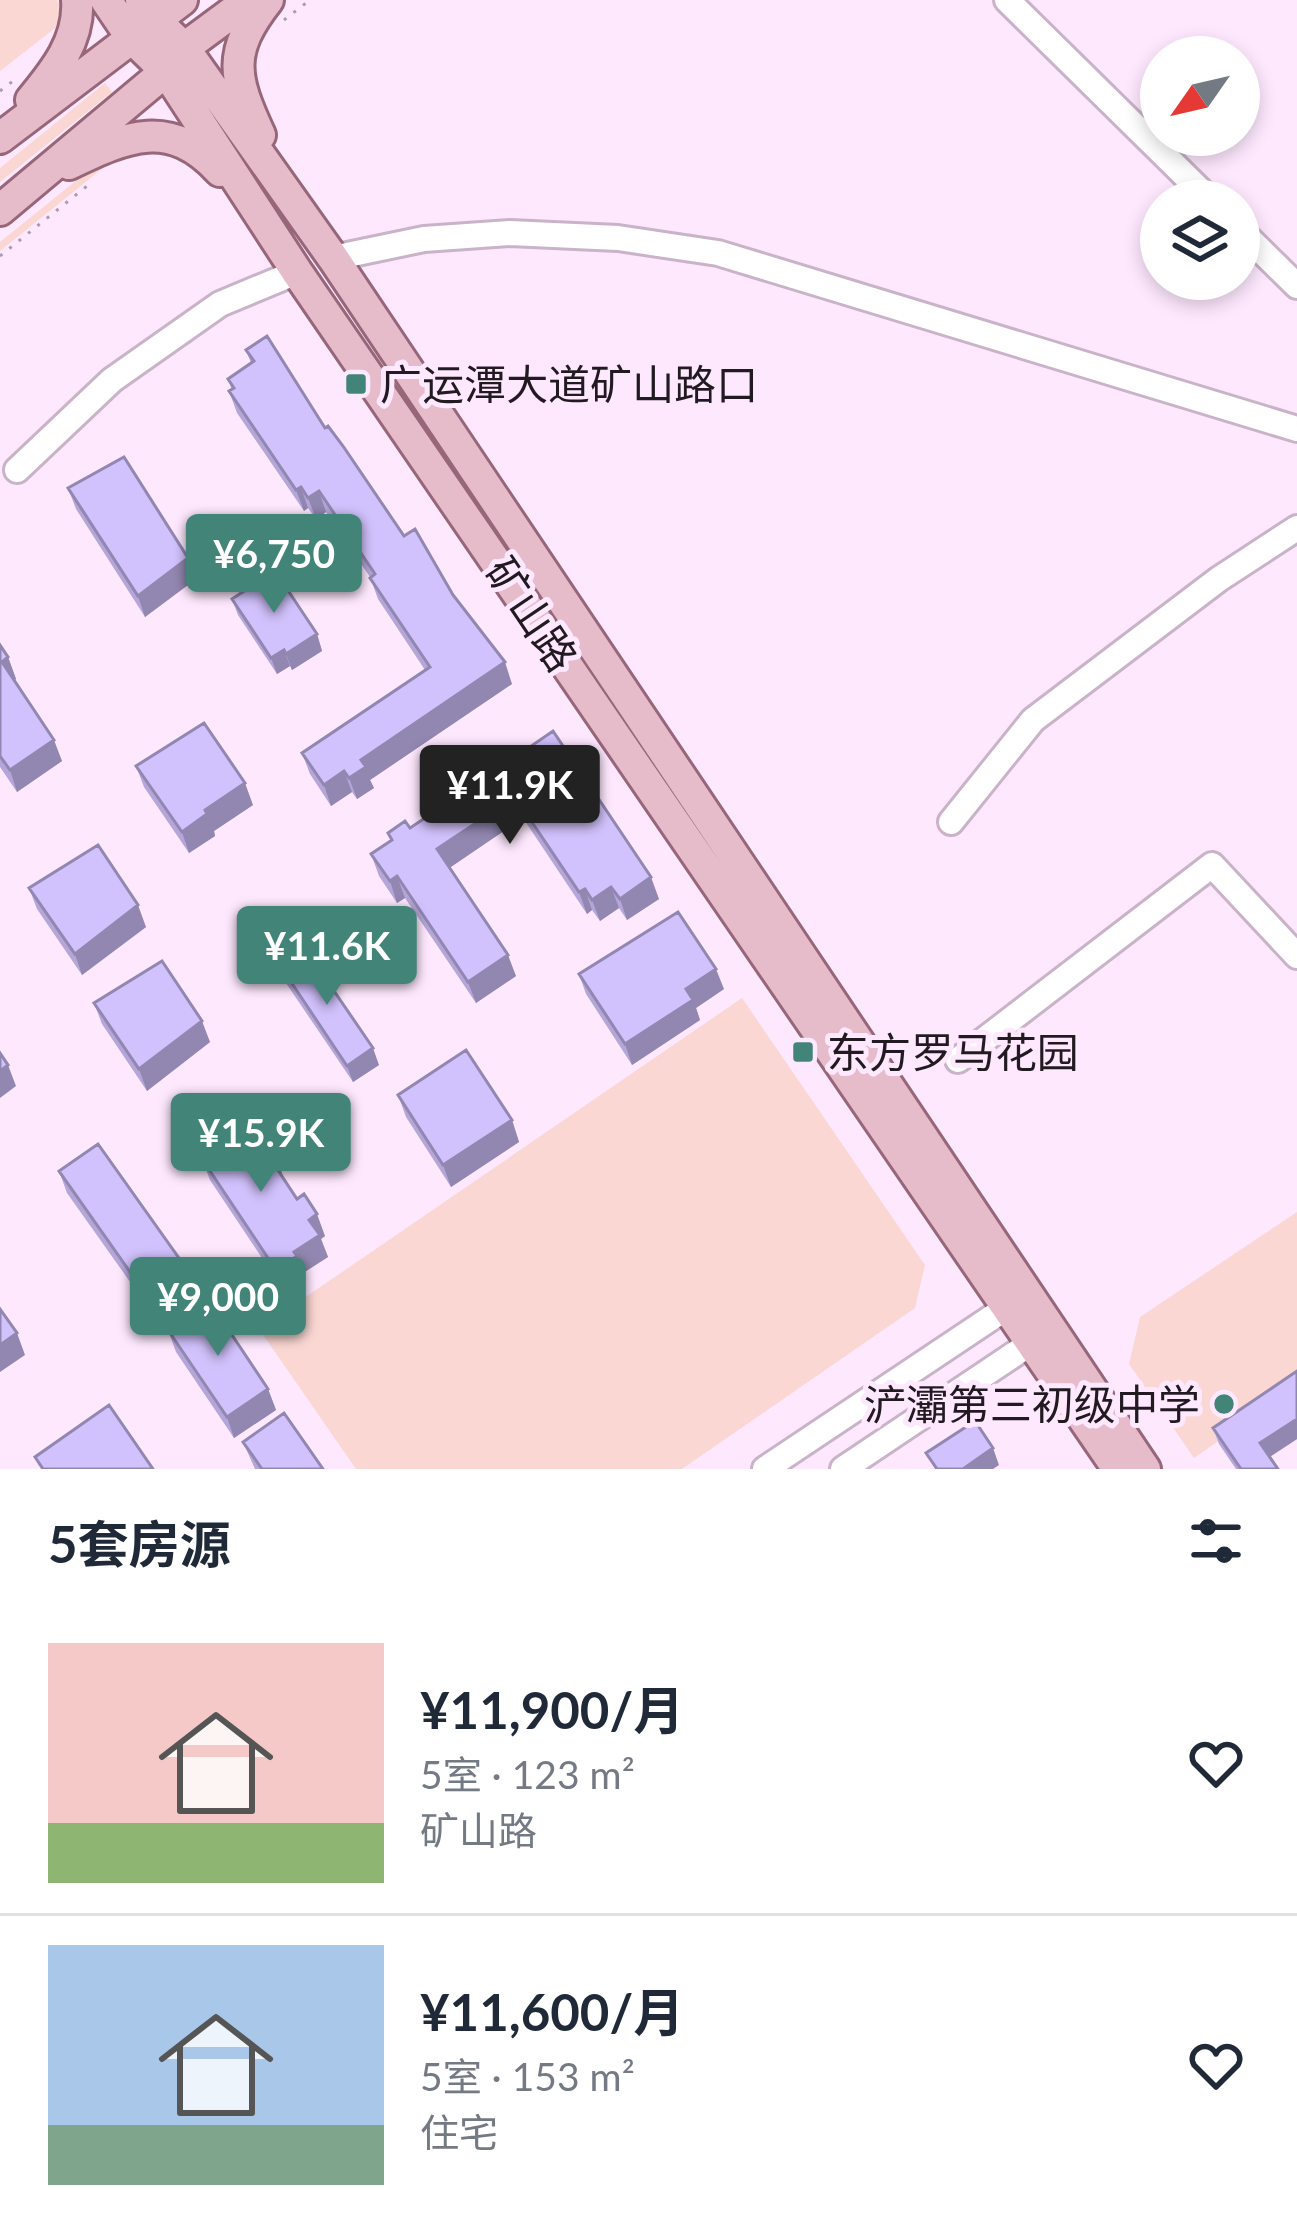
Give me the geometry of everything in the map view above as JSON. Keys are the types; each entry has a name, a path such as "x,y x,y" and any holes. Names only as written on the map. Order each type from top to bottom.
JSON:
{"main road":[{"path":"0,137 65,54 78,17 77,0"},
{"name":"矿山路","path":"106,0 142,19 333,258 1017,1301"},
{"path":"0,137 142,19 182,0"},
{"path":"0,211 249,0"},
{"path":"268,0 241,43 238,79 247,108 295,205"},
{"name":"矿山路","path":"175,60 256,212 297,272 1017,1301 1145,1469"},
{"path":"37,180 121,140 158,136 204,154 256,212"},
{"name":"矿山路","path":"1042,1336 1118,1469"}],"street":[{"path":"1007,0 1190,180"},
{"path":"333,258 424,239 510,233 618,238 718,254 1297,429"},
{"path":"1260,250 1297,286"},
{"path":"17,470 112,380 220,304 297,272"},
{"path":"951,822 1033,720 1219,579 1297,528"},
{"path":"958,1060 1212,865 1297,956"},
{"path":"765,1469 1017,1301"},
{"path":"843,1469 1042,1336"}],"path":[{"path":"0,256 104,172"}],"shaded area":[{"path":"0,0 57,0 68,18 0,71"},
{"path":"105,83 112,92 0,182 0,168"},
{"path":"109,154 113,160 0,251 0,242"},
{"path":"742,998 925,1265 915,1308 682,1469 356,1469 259,1329"},
{"name":"浐灞第三初级中学","path":"1297,1212 1297,1386 1194,1458 1129,1364 1140,1317"}],"building":[{"path":"267,336 325,428 343,446 404,536 415,529 453,595 505,662 361,760 366,767 349,778 344,771 324,785 302,753 430,667 319,491 308,498 301,487 296,490 229,391 234,388 228,379 254,361 246,350"},
{"path":"124,457 188,558 138,596 68,488"},
{"path":"275,571 317,634 271,658 232,599"},
{"path":"0,645 8,657 2,662 54,740 10,770 0,756"},
{"path":"204,723 245,783 182,832 136,766"},
{"path":"553,731 651,877 620,899 611,887 592,900 585,889 579,892 515,797 437,849 508,955 468,982 397,876 390,881 371,854 392,840 388,833 405,821 410,828 458,796 453,789 471,777 476,784"},
{"path":"98,845 138,905 75,954 29,888"},
{"path":"678,912 716,969 686,989 693,1000 625,1044 579,974"},
{"path":"306,950 373,1048 347,1066 281,967"},
{"path":"162,961 202,1021 139,1069 94,1003"},
{"path":"466,1050 512,1120 443,1165 398,1095"},
{"path":"246,1125 256,1139 262,1135 275,1154 270,1158 297,1199 304,1194 317,1214 309,1220 320,1235 276,1270 202,1159 206,1156 201,1149"},
{"path":"98,1144 181,1261 142,1289 59,1171"},
{"path":"210,1302 268,1389 227,1417 168,1330"},
{"path":"0,1309 17,1333 0,1345"},
{"path":"1297,1371 1297,1419 1260,1443 1278,1469 1241,1469 1213,1428"},
{"path":"109,1405 153,1469 43,1469 35,1457"},
{"path":"284,1413 323,1469 262,1469 243,1442"},
{"path":"975,1421 993,1448 963,1469 937,1469 926,1453"}],"place":[{"name":"广运潭大道矿山路口","path":"356,384"},
{"name":"东方罗马花园","path":"803,1052"},
{"name":"浐灞第三初级中学","path":"1224,1404"}]}
